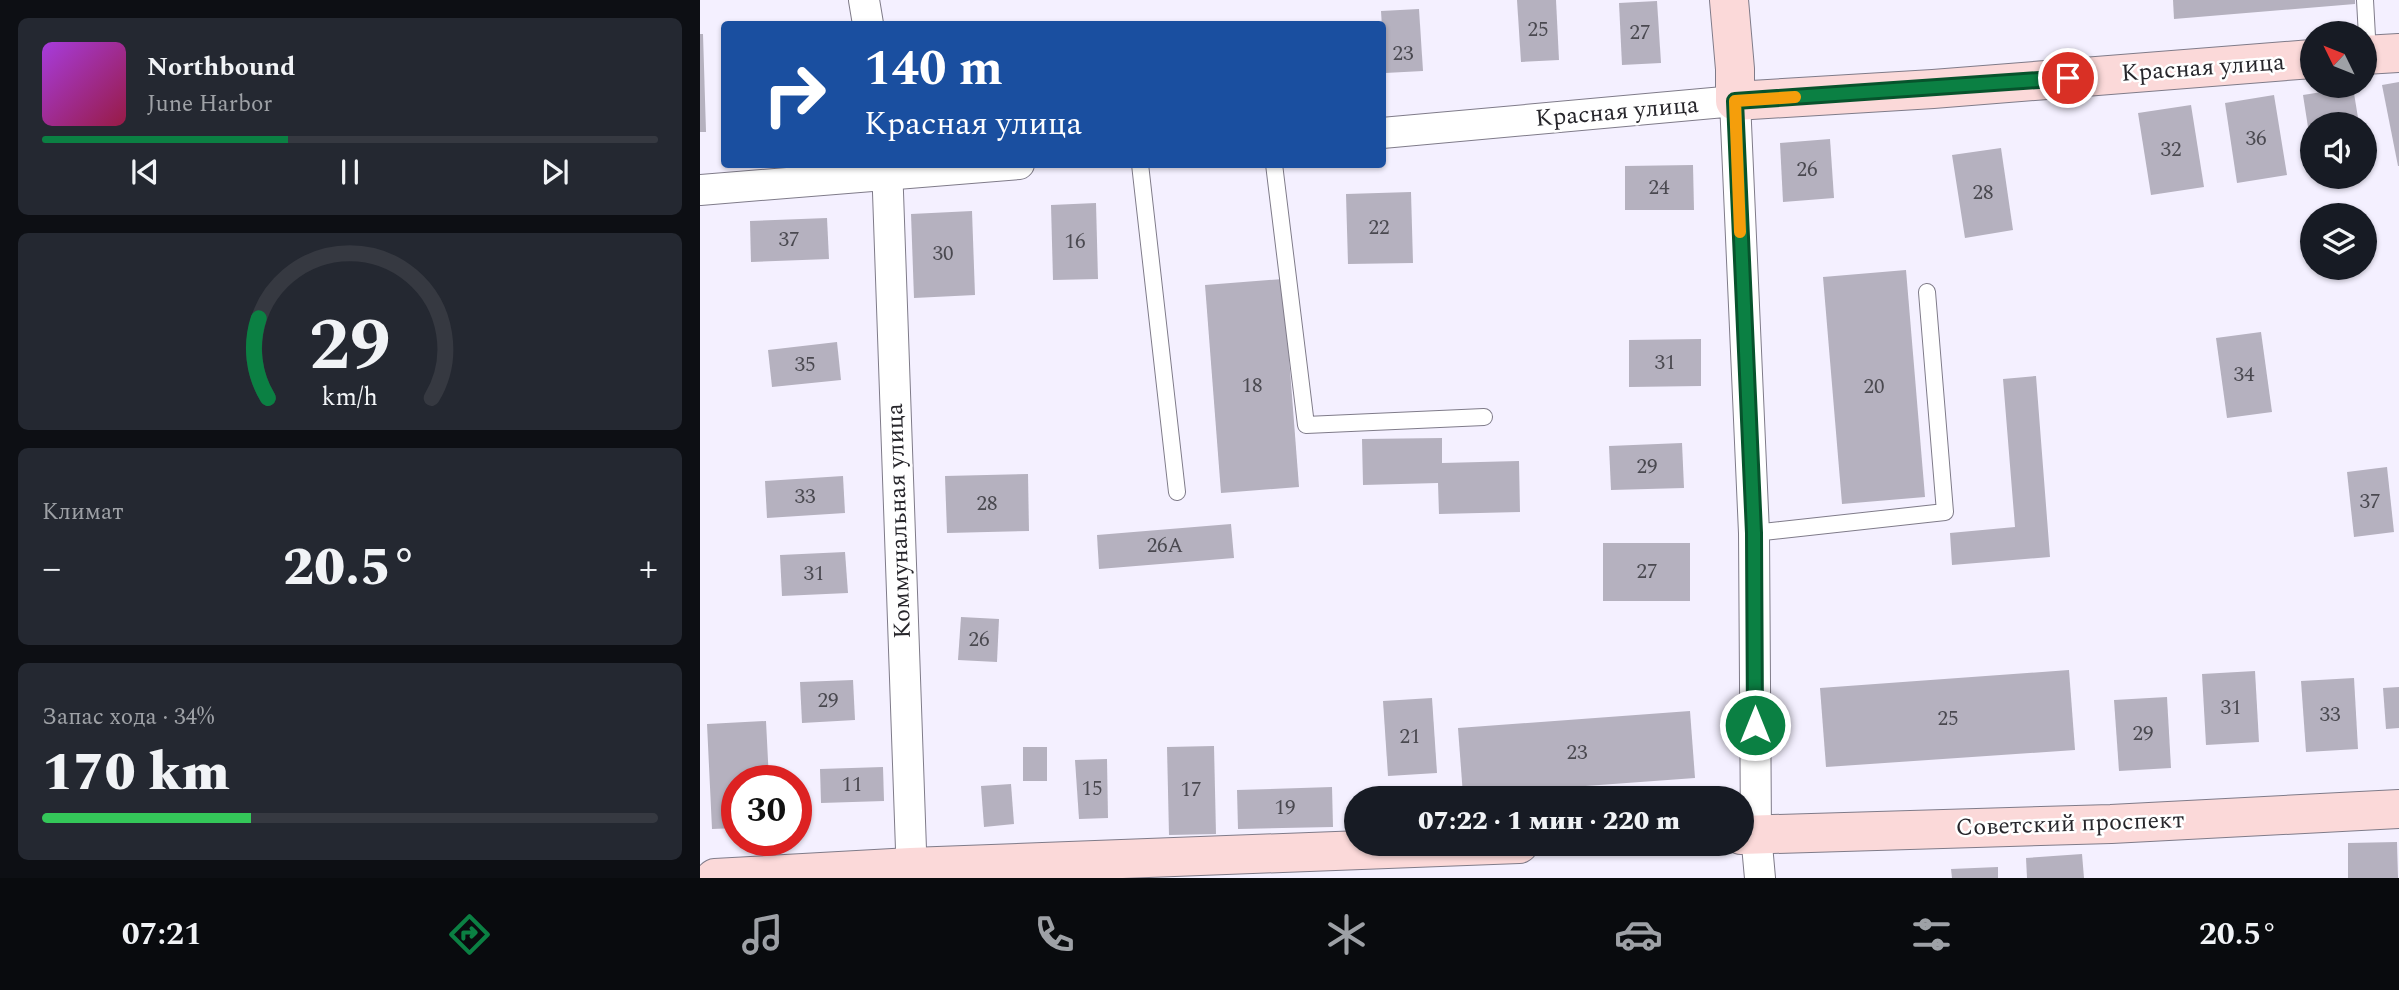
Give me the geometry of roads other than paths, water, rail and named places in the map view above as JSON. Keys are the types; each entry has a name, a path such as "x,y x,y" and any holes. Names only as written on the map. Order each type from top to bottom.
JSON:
{"street":[{"path":"864,0 868,21"},
{"path":"1729,0 1735,69 1754,533 1750,786"},
{"name":"Красная улица","path":"1386,133 1735,101 1933,89 2300,60"},
{"path":"700,190 887,170 931,168"},
{"name":"Коммунальная улица","path":"887,170 911,873"},
{"name":"Советский проспект","path":"1754,835 2111,824 2399,809"},
{"path":"715,878 911,873 1344,852"},
{"path":"1754,855 1760,878"}],"lane":[{"path":"2364,0 2369,21"},
{"path":"1140,168 1177,492"},
{"path":"1274,168 1306,425 1484,417"},
{"path":"1754,533 1945,512 1927,292"}]}
